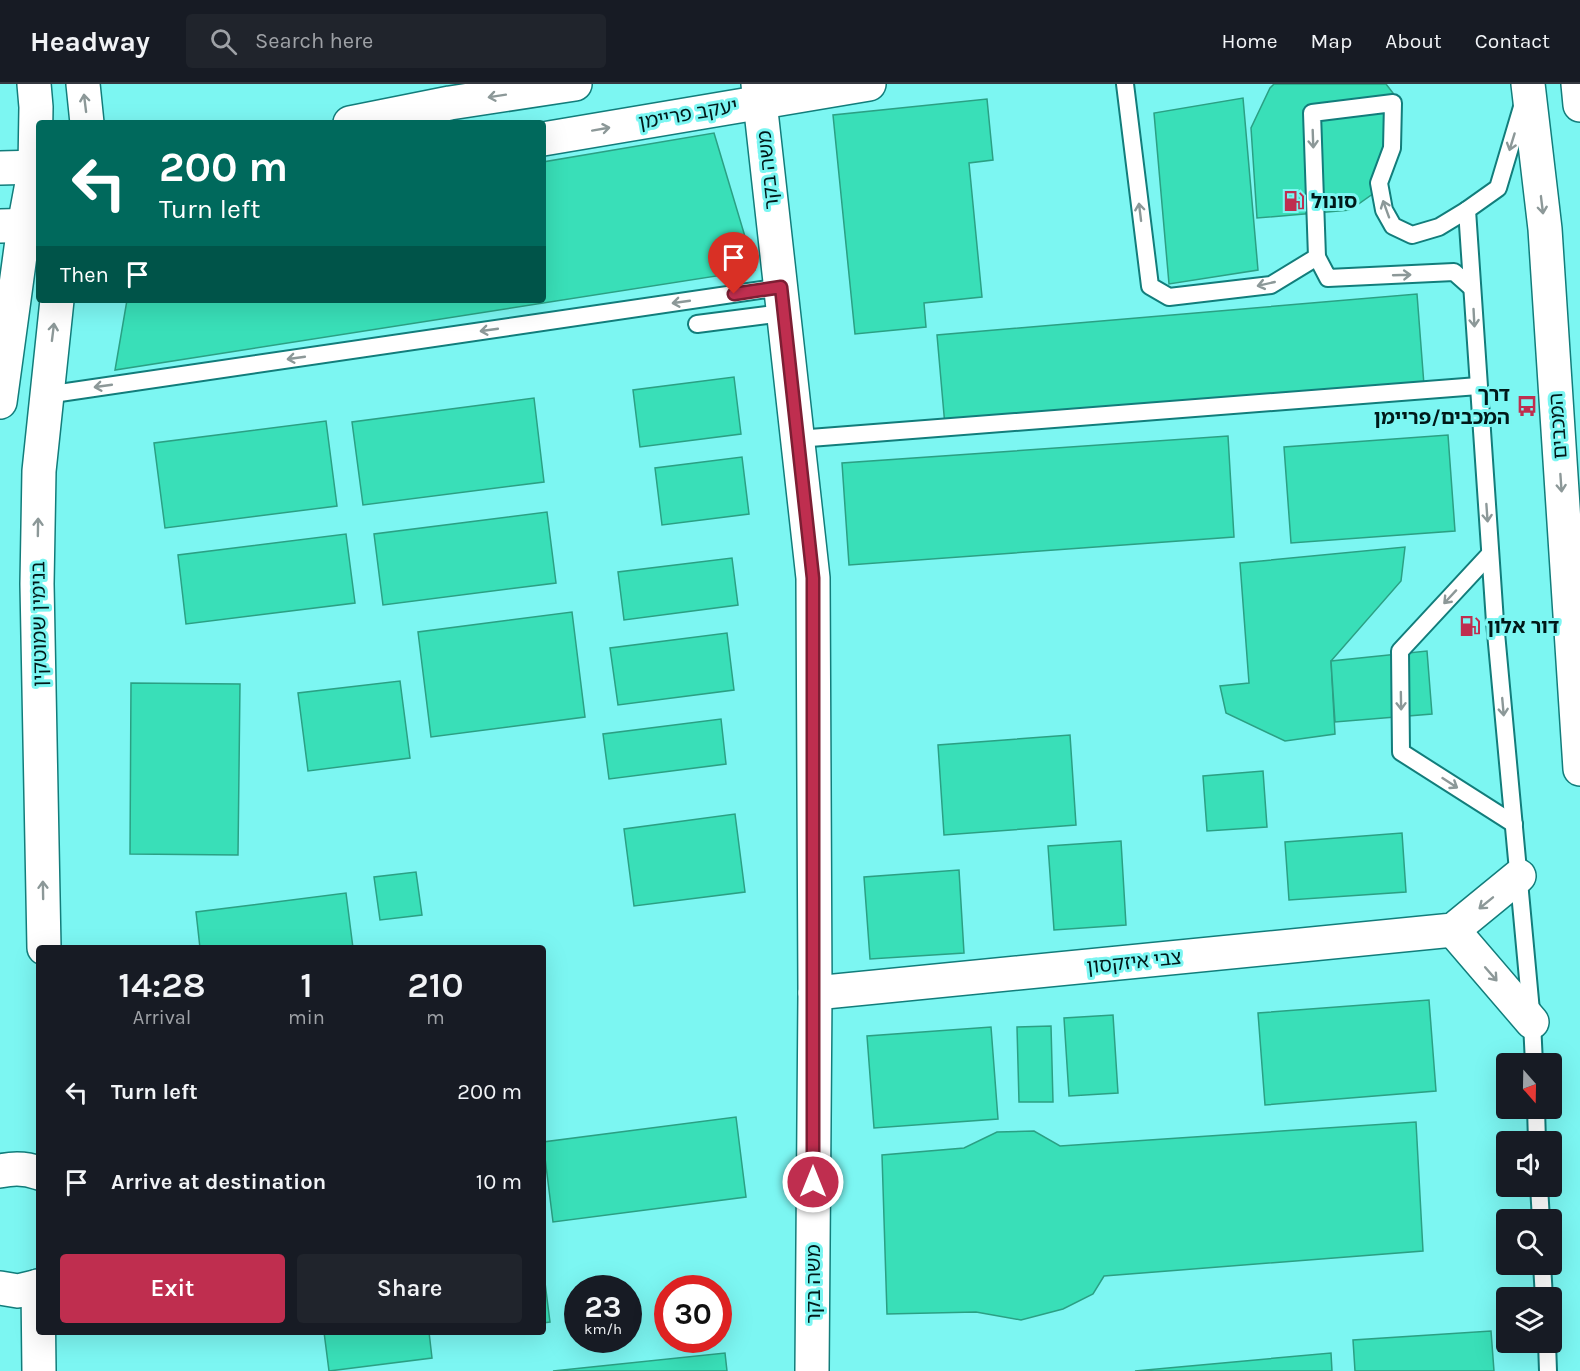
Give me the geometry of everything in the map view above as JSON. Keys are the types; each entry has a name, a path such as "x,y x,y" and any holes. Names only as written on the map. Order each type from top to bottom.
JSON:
{"street":[{"path":"34,84 36,120"},
{"path":"83,84 87,120"},
{"name":"יעקב פריימן","path":"546,138 759,92 869,84"},
{"path":"1578,84 1580,105"},
{"name":"המכבים","path":"1528,85 1545,229 1580,769"},
{"path":"366,120 556,86"},
{"name":"משה בקר","path":"759,92 813,578 812,1371"},
{"path":"0,168 36,167"},
{"path":"0,402 21,226 36,171"},
{"name":"בנימין שמוטקין","path":"44,945 37,584 39,471 57,303"},
{"path":"1519,876 1453,930 1533,1022"},
{"name":"צבי איזקסון","path":"814,993 1453,930"},
{"path":"0,1171 11,1168 36,1172"},
{"path":"0,1288 18,1291 36,1287"},
{"path":"39,1335 39,1371"}],"lane":[{"path":"1125,84 1150,286 1169,297 1271,285 1317,257"},
{"path":"1472,288 1455,272 1328,278 1317,257 1312,113 1393,103 1392,148 1379,183 1384,210 1393,226 1412,235 1439,227 1498,188 1528,85"},
{"path":"1467,210 1490,555 1533,1022 1534,1053"},
{"path":"697,324 782,300"},
{"path":"46,395 782,300"},
{"path":"797,440 1478,386"},
{"path":"1490,555 1400,651 1401,752 1514,824"},
{"path":"1547,1353 1548,1371"}],"building":[{"path":"1274,84 1386,84 1393,93 1400,139 1394,168 1384,186 1350,210 1257,218 1251,128"},
{"path":"1243,98 1258,270 1169,284 1154,113"},
{"path":"987,99 993,160 969,163 982,297 924,303 926,327 855,334 833,115"},
{"path":"714,133 755,270 546,303 546,161"},
{"path":"1417,294 1424,385 945,426 937,335"},
{"path":"126,303 544,303 115,370"},
{"path":"734,377 741,434 640,447 633,390"},
{"path":"534,398 544,482 363,505 352,422"},
{"path":"326,421 337,506 165,528 154,443"},
{"path":"1448,435 1455,531 1291,543 1284,447"},
{"path":"1228,436 1234,537 849,565 842,463"},
{"path":"742,457 749,514 662,525 655,468"},
{"path":"547,512 556,583 383,605 374,534"},
{"path":"346,534 355,603 186,624 178,555"},
{"path":"1405,547 1401,581 1331,661 1335,734 1285,741 1226,713 1220,686 1249,683 1240,563"},
{"path":"732,558 738,605 624,620 618,572"},
{"path":"572,612 585,717 431,737 418,632"},
{"path":"727,633 734,690 618,705 610,648"},
{"path":"1427,651 1432,714 1335,722 1331,661"},
{"path":"400,681 410,758 308,771 298,693"},
{"path":"131,683 240,684 238,855 130,854"},
{"path":"721,719 726,764 609,779 603,734"},
{"path":"1070,735 1076,825 944,835 938,745"},
{"path":"1263,771 1267,827 1207,831 1203,776"},
{"path":"735,814 745,892 634,906 624,829"},
{"path":"1402,833 1406,892 1289,900 1285,842"},
{"path":"1121,841 1126,925 1054,930 1048,846"},
{"path":"959,870 964,953 870,959 864,877"},
{"path":"416,872 422,915 380,920 374,877"},
{"path":"346,893 353,945 200,945 196,912"},
{"path":"1429,1000 1436,1091 1265,1105 1258,1013"},
{"path":"1113,1015 1118,1093 1069,1096 1064,1018"},
{"path":"1051,1026 1053,1102 1019,1102 1017,1027"},
{"path":"991,1027 998,1119 874,1128 867,1036"},
{"path":"736,1117 746,1197 553,1222 546,1166 546,1142"},
{"path":"1416,1122 1423,1251 1104,1276 1093,1294 1063,1309 1021,1320 976,1312 887,1314 882,1155 964,1148 997,1132 1034,1131 1060,1146"},
{"path":"546,1291 550,1322 546,1323"},
{"path":"1491,1331 1494,1371 1355,1371 1353,1340"},
{"path":"324,1335 429,1335 432,1358 329,1371"},
{"path":"725,1353 727,1371 553,1371"},
{"path":"1331,1353 1332,1371 1135,1371"}],"place":[{"name":"סונול","path":"1294,201"},
{"name":"דרך המכבים/פריימן","path":"1527,406"},
{"name":"דור אלון","path":"1470,626"}],"route":[{"path":"734,294 781,287 813,578 813,1182"}]}
